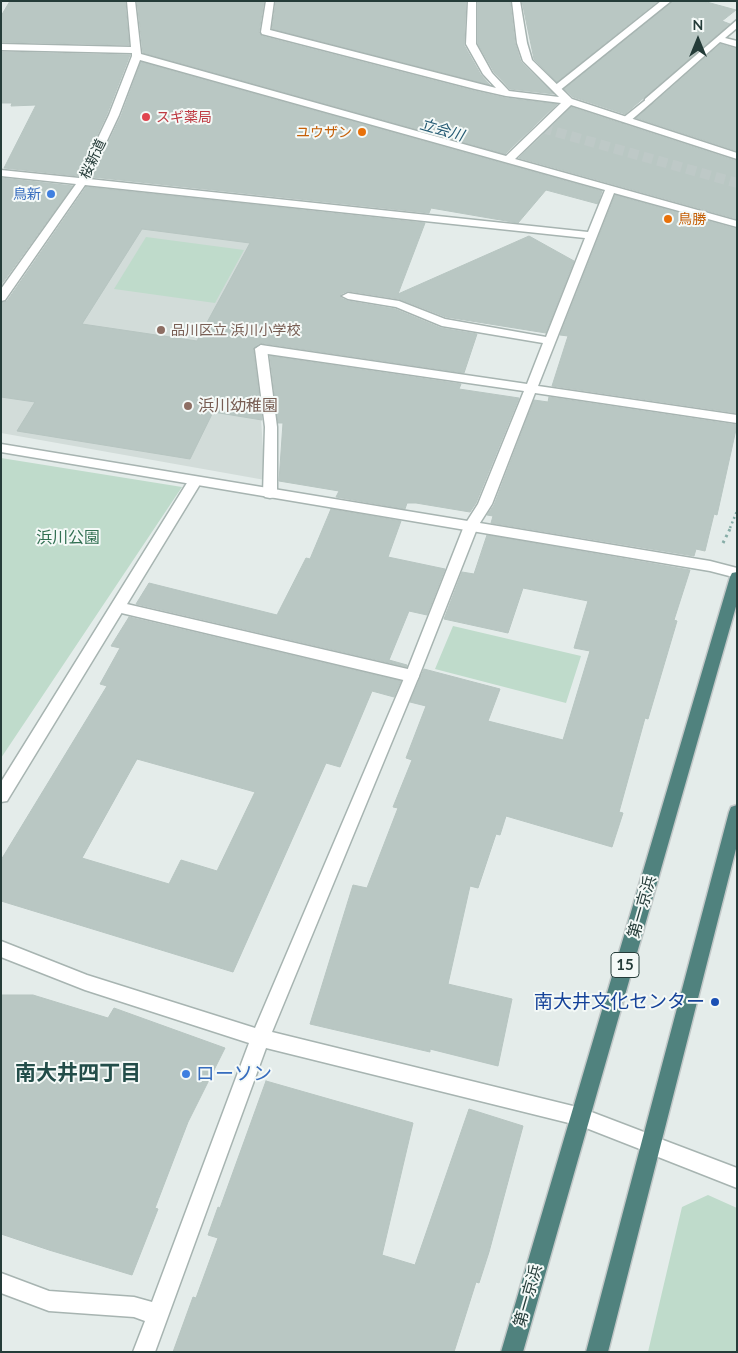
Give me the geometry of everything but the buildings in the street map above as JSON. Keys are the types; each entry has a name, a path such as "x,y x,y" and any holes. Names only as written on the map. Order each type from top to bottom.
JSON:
{"highway":[{"name":"第一京浜","path":"512,1352 737,577"},
{"path":"598,1352 737,812"}],"street":[{"name":"桜新道","path":"1,298 83,182 114,115 137,53 131,1"},
{"path":"270,1 265,32 506,93 569,101 737,156"},
{"path":"472,1 471,44 488,74 506,93"},
{"path":"516,1 522,43 528,61 569,101"},
{"path":"556,89 667,1"},
{"path":"626,120 737,23"},
{"path":"719,39 737,44"},
{"path":"1,47 137,53 511,157 737,224"},
{"path":"511,157 569,101"},
{"path":"1,173 593,236"},
{"path":"144,1352 260,1038 412,676 471,526 484,504 611,188"},
{"path":"348,296 399,304 442,322 551,340"},
{"path":"270,494 270,427 261,349 737,419"},
{"path":"1,448 710,566 737,573"},
{"path":"1,796 195,481"},
{"path":"118,607 412,676"},
{"path":"1,949 85,982 260,1038 581,1117 737,1178"},
{"path":"1,1283 49,1301 134,1307 159,1314"}],"path":[{"path":"724,543 736,511"}],"shaded area":[{"name":"品川区立 浜川小学校","path":"93,187 301,209 280,249 256,341 265,480 1,433 1,320 84,196"}],"green space":[{"path":"146,237 244,250 215,303 114,289"},
{"name":"浜川公園","path":"1,458 182,487 1,758"},
{"path":"453,626 581,656 566,703 435,669"},
{"path":"708,1195 737,1208 737,1352 648,1352 682,1207"}],"tunnel":[{"path":"542,128 737,183"}],"place":[{"name":"スギ薬局","path":"146,117"},
{"name":"ユウザン","path":"362,132"},
{"name":"鳥新","path":"51,194"},
{"name":"鳥勝","path":"668,219"},
{"name":"品川区立 浜川小学校","path":"161,330"},
{"name":"浜川幼稚園","path":"188,406"},
{"name":"南大井文化センター","path":"715,1002"},
{"name":"ローソン","path":"186,1074"}],"district":[{"name":"南大井四丁目","path":"78,1073"}],"water label":[{"name":"立会川","path":"442,130"}]}
